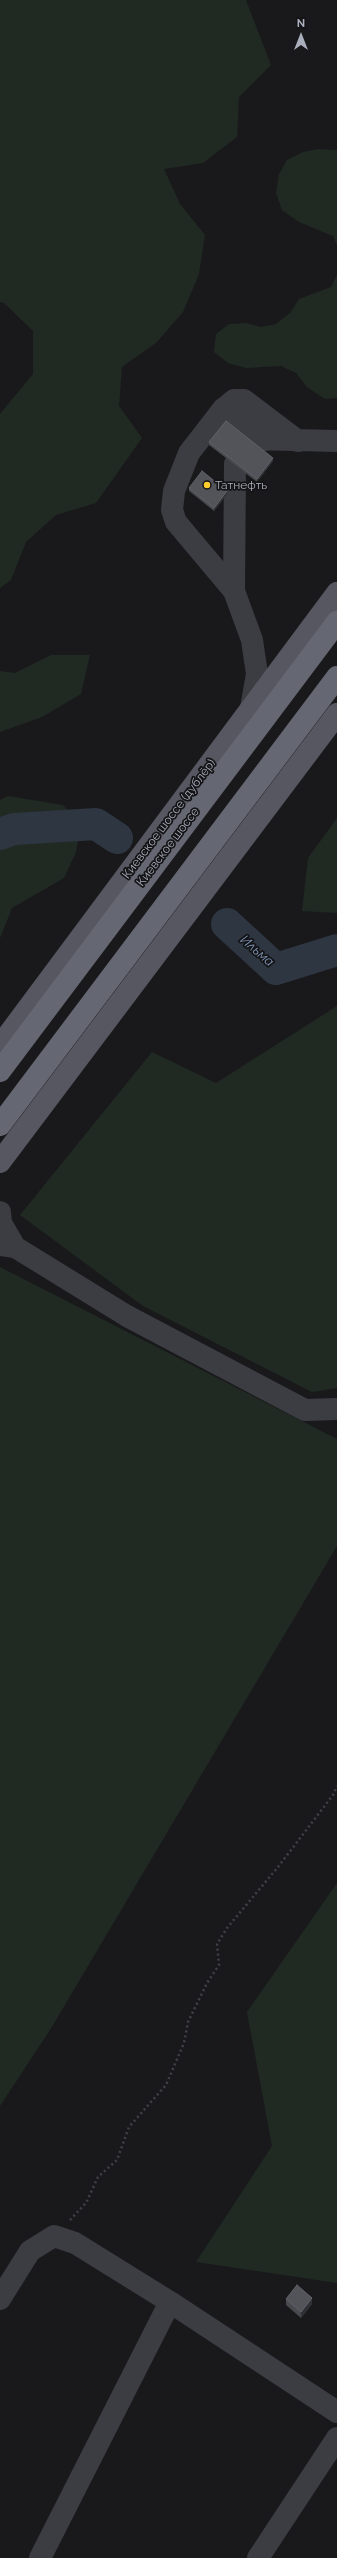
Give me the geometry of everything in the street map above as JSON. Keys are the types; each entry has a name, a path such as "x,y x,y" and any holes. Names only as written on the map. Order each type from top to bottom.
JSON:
{"highway":[{"name":"Киевское шоссе","path":"0,1071 337,622"},
{"path":"0,1125 337,677"}],"main road":[{"name":"Киевское шоссе (дублёр)","path":"0,1046 337,593"},
{"path":"1,1165 337,714"}],"street":[{"path":"251,708 257,674 252,640 234,591 180,528 172,510 174,491 189,453 223,409 234,400 244,400 298,441"},
{"path":"223,409 265,440"},
{"path":"234,591 235,464 252,439 337,441"},
{"path":"0,1212 1,1222 8,1246 127,1316 305,1410 337,1409"},
{"path":"0,2299 30,2251 54,2236 75,2243 170,2302 337,2412"},
{"path":"40,2558 170,2302"},
{"path":"258,2558 337,2438"}],"path":[{"path":"54,2236 86,2203 98,2177 117,2160 129,2127 166,2085 184,2043 188,2022 207,1983 219,1965 217,1944 227,1928 278,1867 333,1795 337,1786"}],"shaded area":[{"path":"0,0 246,0 271,65 239,97 237,137 203,163 164,169 180,204 205,235 199,274 183,312 157,342 122,367 119,406 142,438 96,503 56,515 26,542 11,580 0,588 0,414 33,374 33,331 4,303 0,302"},
{"path":"318,149 337,150 337,245 333,236 299,222 282,210 276,193 279,174 287,160 303,152"},
{"path":"337,275 337,398 325,399 307,387 296,373 281,366 246,368 228,363 214,352 216,334 229,324 246,323 261,327 276,324 290,313 299,299 331,287"},
{"path":"51,655 90,655 81,694 42,717 0,732 0,671 15,673"},
{"path":"8,796 63,805 81,825 76,852 64,878 12,908 0,938 0,800"},
{"path":"337,818 337,913 302,911 308,858"},
{"path":"337,1006 337,1388 312,1392 143,1306 20,1215 152,1052 216,1083"},
{"path":"0,1267 337,1439 337,1546 50,2030 0,2106"},
{"path":"337,1883 337,2283 196,2262 272,2146 247,2012"}],"building":[{"path":"226,421 273,458 257,479 209,442"},
{"path":"202,471 227,491 214,508 189,488"},
{"path":"297,2285 312,2298 301,2312 286,2299"}],"waterway":[{"name":"Ильма","path":"0,834 14,829 96,824 117,838"},
{"name":"Ильма","path":"227,924 276,969 337,950"}],"place":[{"name":"Татнефть","path":"207,485"}]}
